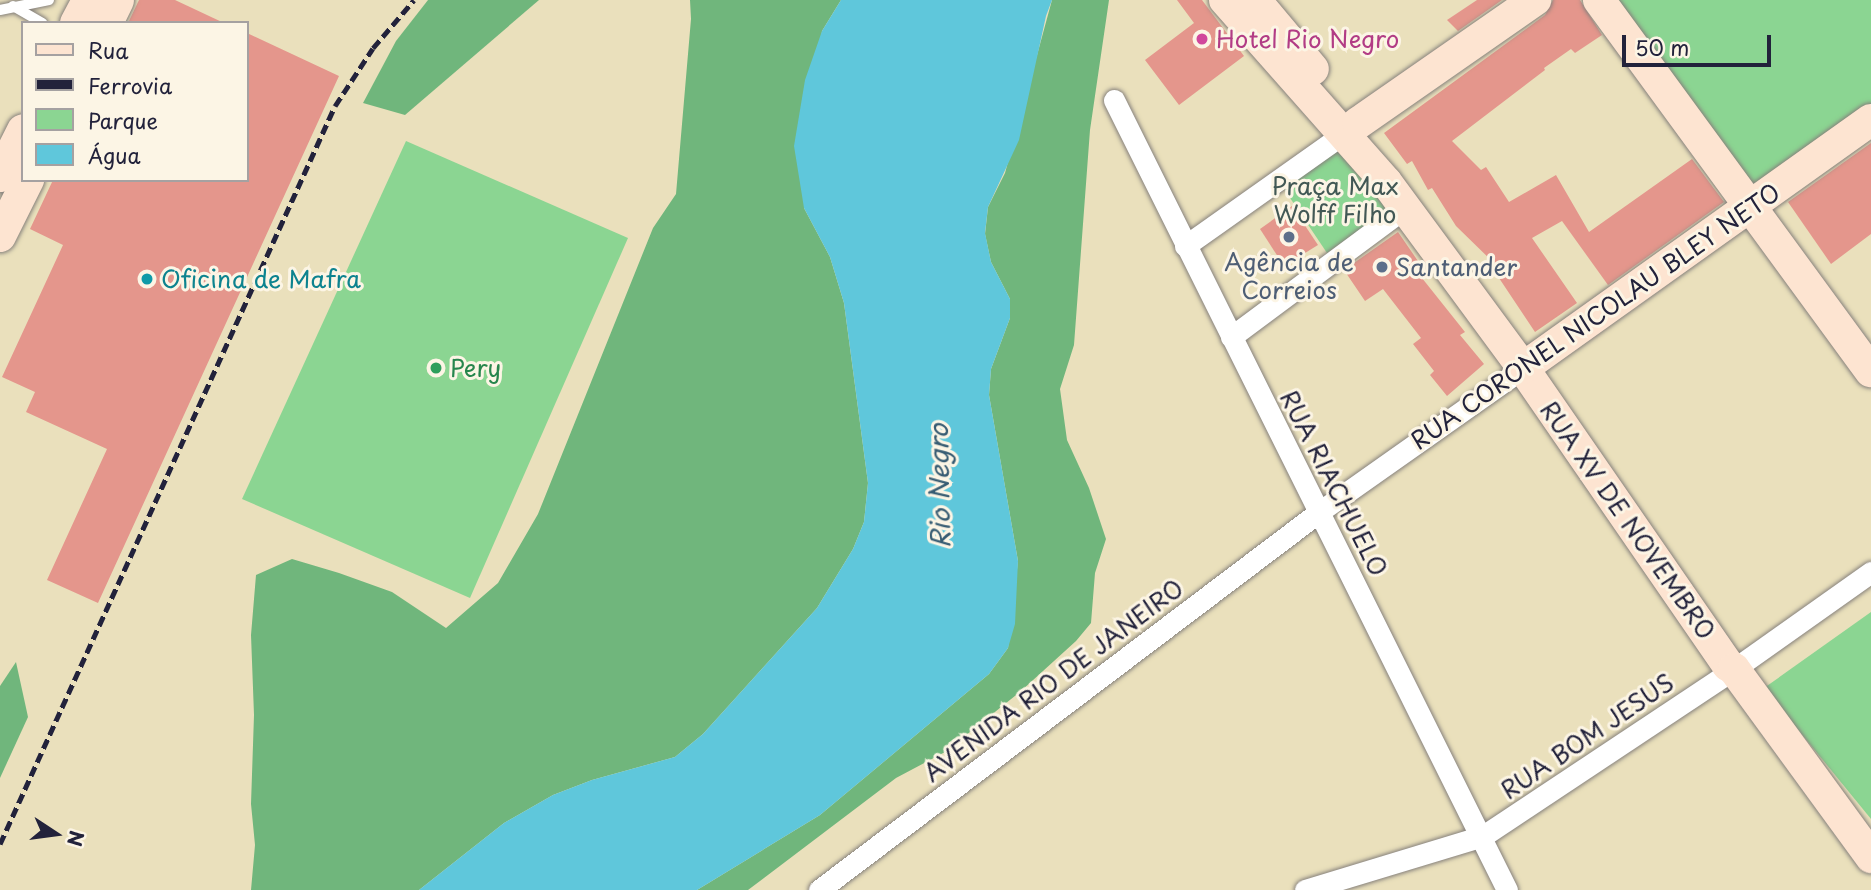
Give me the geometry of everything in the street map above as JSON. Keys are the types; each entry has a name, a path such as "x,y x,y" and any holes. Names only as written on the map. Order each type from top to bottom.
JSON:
{"main road":[{"name":"RUA XV DE NOVEMBRO","path":"1225,0 1350,129"},
{"name":"RUA XV DE NOVEMBRO","path":"1255,0 1523,368 1728,665 1734,669 1871,856"},
{"path":"1350,129 1535,0"},
{"path":"1599,0 1871,372"},
{"path":"79,21 104,6"},
{"name":"RUA CORONEL NICOLAU BLEY NETO","path":"1523,368 1871,120"},
{"path":"0,236 14,187 21,143"}],"street":[{"name":"RUA RIACHUELO","path":"1114,100 1483,836 1507,890"},
{"path":"1185,246 1350,129"},
{"path":"1231,337 1405,208"},
{"name":"RUA CORONEL NICOLAU BLEY NETO","path":"1319,512 1523,368"},
{"name":"AVENIDA RIO DE JANEIRO","path":"819,890 1319,512"},
{"name":"RUA BOM JESUS","path":"1305,890 1483,836 1734,669 1871,572"}],"lane":[{"path":"0,10 49,0"},
{"path":"13,6 39,21"}],"green space":[{"path":"428,0 539,0 405,115 363,103 396,41"},
{"path":"690,0 841,0 822,31 804,208 830,257 844,303 868,483 864,522 853,549 817,608 703,734 675,757 592,780 553,795 504,823 419,890 251,890 255,845 251,804 254,715 251,635 256,575 292,559 392,592 446,628 498,583 538,514 653,228 676,194 691,19"},
{"path":"1052,0 1109,0 1090,130 1074,345 1060,389 1067,440 1089,488 1106,539 1095,573 1091,623 1076,641 1021,691 945,752 896,778 748,890 697,890 820,815 989,674 1008,648 1018,561 989,395 991,369 1010,318 1010,299 991,262 985,234 988,207 1005,173"},
{"path":"1600,0 1871,0 1871,118 1752,203"},
{"name":"Pery","path":"406,141 628,238 470,598 242,499"},
{"name":"Praça Max Wolff Filho","path":"1344,146 1389,209 1327,253 1282,186"},
{"path":"1871,612 1871,819 1764,688"},
{"path":"16,662 28,717 0,778 0,686"}],"water":[{"name":"Rio Negro","path":"841,0 1052,0 1046,16 1019,140 988,207 985,233 991,262 1010,299 1010,318 991,369 989,395 1018,561 1015,624 1008,648 989,674 820,815 697,890 419,890 504,823 553,795 592,780 675,757 703,734 817,608 853,549 864,522 868,483 844,303 830,257 804,208 794,146 805,80 822,31"}],"building":[{"path":"139,0 175,0 220,21 129,21"},
{"name":"Hotel Rio Negro","path":"1177,0 1202,0 1244,56 1179,105 1145,60 1194,23"},
{"path":"1477,0 1502,0 1458,31 1447,20"},
{"path":"1553,0 1580,0 1602,35 1575,53 1571,49 1544,68 1545,70 1452,141 1481,170 1486,167 1509,202 1556,175 1589,232 1692,159 1724,202 1608,285 1562,221 1532,238 1577,303 1535,332 1493,269 1497,266 1456,226 1432,188 1428,190 1412,161 1407,164 1384,133 1545,15"},
{"name":"Oficina de Mafra","path":"248,33 339,76 98,603 47,580 107,449 26,412 35,392 2,377 63,245 30,229 52,182 248,182"},
{"path":"1871,143 1871,234 1831,264 1788,202"},
{"name":"Agência de Correios","path":"1292,206 1318,245 1284,266 1260,229"},
{"path":"1398,232 1420,264 1414,268 1465,332 1460,335 1484,364 1447,396 1430,375 1434,371 1413,344 1421,338 1383,289 1365,301 1344,270"}],"railway":[{"path":"0,844 335,106 373,48 414,0"}],"place":[{"name":"Hotel Rio Negro","path":"1202,39"},
{"name":"Agência de Correios","path":"1289,237"},
{"name":"Santander","path":"1382,267"},
{"name":"Oficina de Mafra","path":"147,279"},
{"name":"Pery","path":"436,368"}]}
